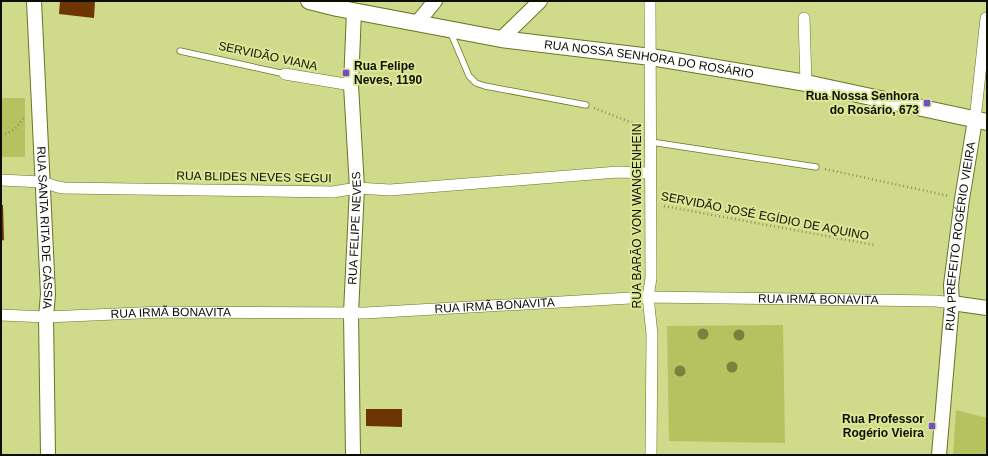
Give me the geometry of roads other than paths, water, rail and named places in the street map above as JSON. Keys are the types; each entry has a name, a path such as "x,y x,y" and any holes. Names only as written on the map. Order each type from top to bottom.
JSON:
{"main road":[{"name":"RUA NOSSA SENHORA DO ROSÁRIO","path":"309,1 337,8 354,6 417,23 502,39 651,58 806,83 981,121"}],"street":[{"name":"RUA SANTA RITA DE CÁSSIA","path":"34,1 48,294 46,317 48,455"},
{"path":"417,23 435,1"},
{"path":"502,39 540,1"},
{"name":"RUA BARÃO VON WANGENHEIN","path":"650,1 651,278 648,297 652,334 651,455"},
{"name":"RUA FELIPE NEVES","path":"353,455 351,313 357,188 351,86 354,6"},
{"path":"804,18 806,83"},
{"name":"RUA PREFEITO ROGÉRIO VIEIRA","path":"939,455 952,303 952,285 962,199 981,121 986,18"},
{"name":"SERVIDÃO VIANA","path":"285,74 351,86"},
{"name":"RUA BLIDES NEVES SEGUI","path":"1,180 42,182 64,188 333,192 357,188 390,190 618,172 650,173"},
{"name":"RUA IRMÃ BONAVITA","path":"1,315 46,317 162,312 351,313 648,297 928,301 987,308"}],"lane":[{"path":"449,29 462,63 469,76 476,83 493,88 586,105"},
{"name":"SERVIDÃO VIANA","path":"180,51 285,74"},
{"path":"651,142 816,167"}],"place":[{"name":"Rua Felipe Neves, 1190","path":"346,73"},
{"name":"Rua Nossa Senhora do Rosário, 673","path":"927,103"},
{"name":"Rua Professor Rogério Vieira","path":"932,426"}]}
